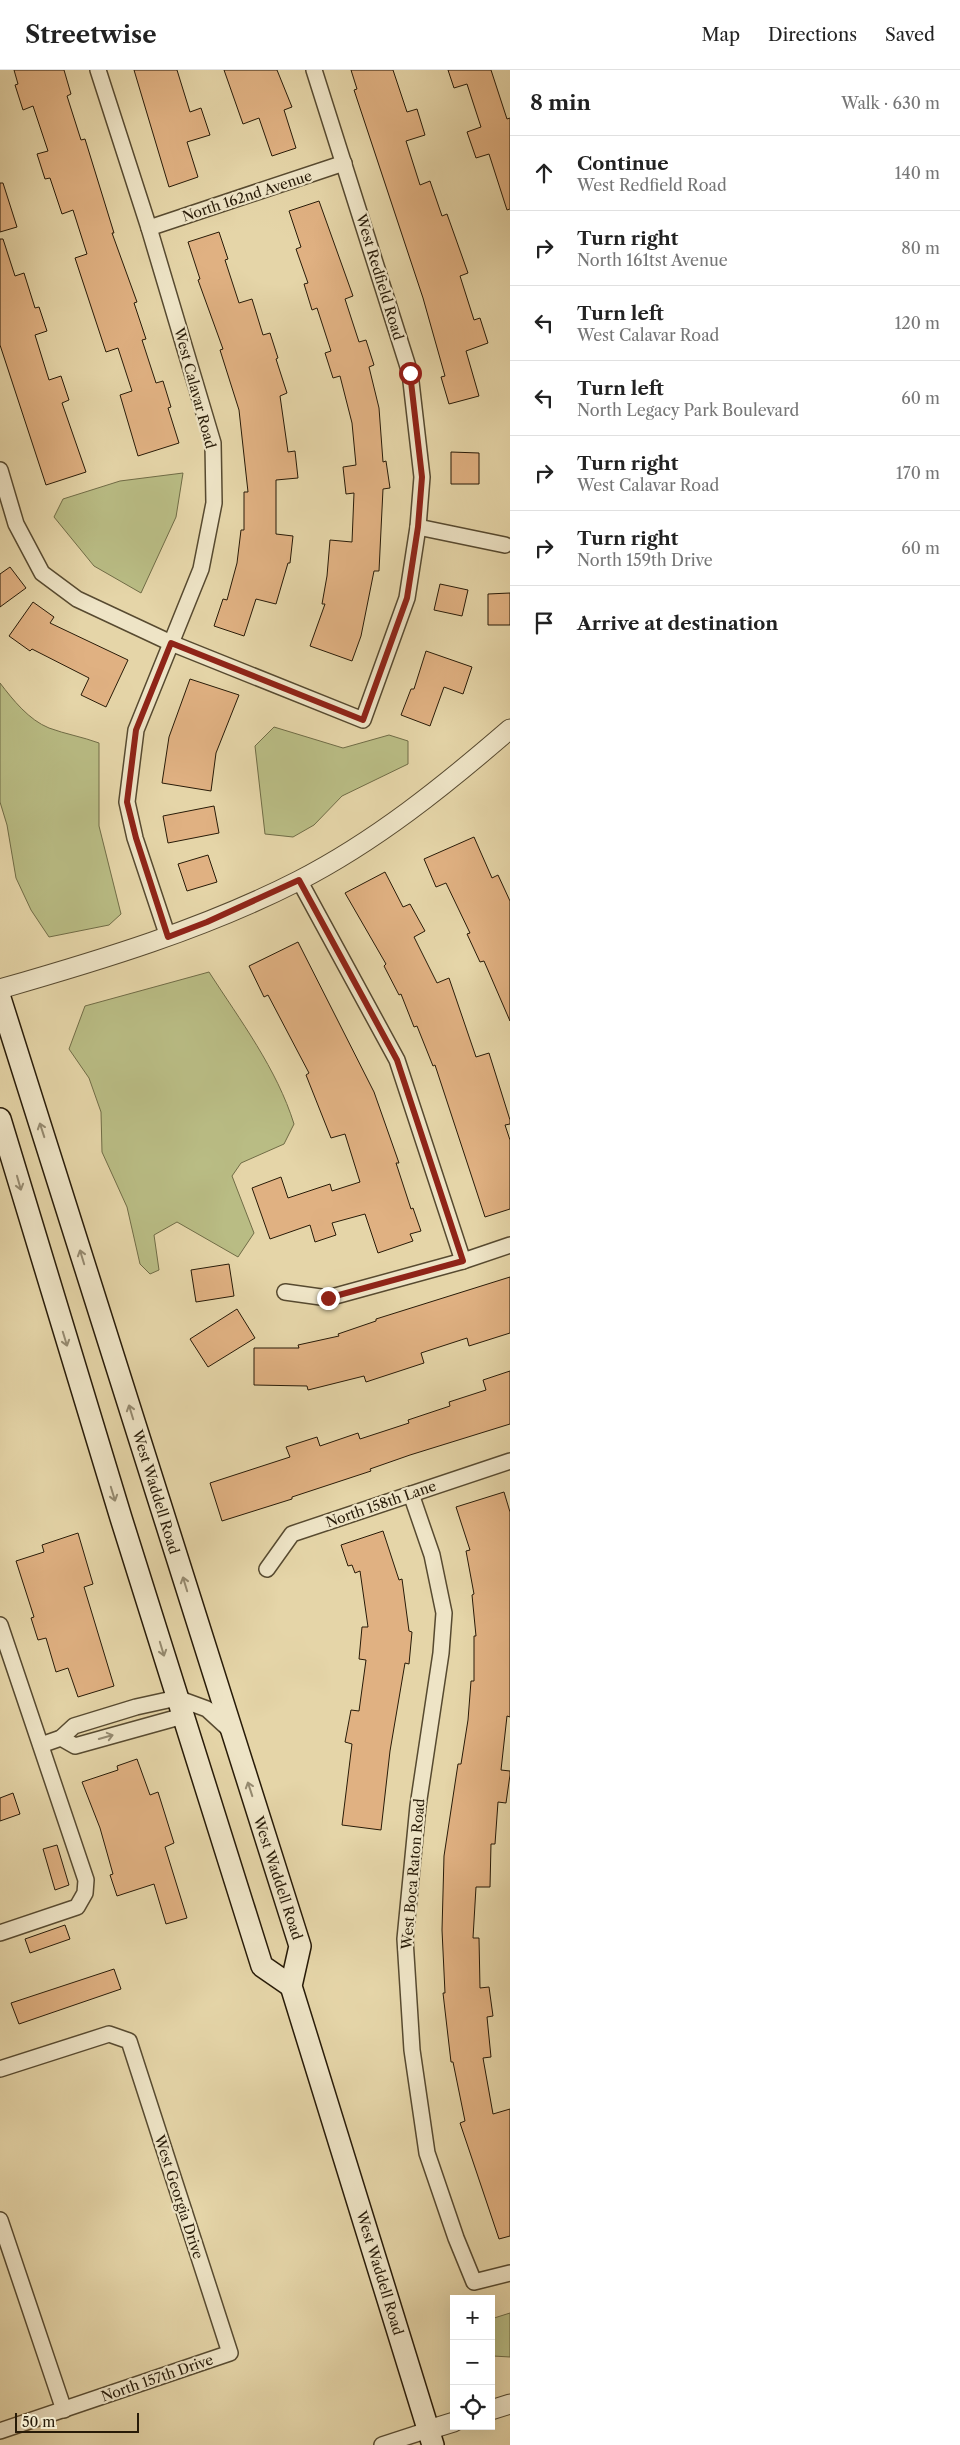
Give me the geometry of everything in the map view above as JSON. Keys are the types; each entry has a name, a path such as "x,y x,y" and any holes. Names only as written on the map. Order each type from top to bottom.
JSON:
{"main road":[{"name":"West Waddell Road","path":"0,998 300,1946 291,1986 431,2437"},
{"path":"0,1120 50,1290 262,1966 291,1986"}],"street":[{"name":"West Calavar Road","path":"98,70 149,228 213,443 214,503 201,569 136,730 127,802 136,838 168,937"},
{"name":"West Redfield Road","path":"171,643 363,720 407,598 418,527 422,477 410,373 314,70"},
{"name":"North 162nd Avenue","path":"149,228 344,163"},
{"path":"0,470 16,524 42,572 77,600 171,643"},
{"path":"418,527 505,546"},
{"path":"0,990 168,937 299,880 356,848 399,819 510,729"},
{"path":"299,880 397,1060 463,1261"},
{"path":"285,1292 328,1298 463,1261 510,1245"},
{"name":"North 158th Lane","path":"267,1569 292,1534 510,1461"},
{"name":"West Boca Raton Road","path":"411,1494 432,1555 444,1613 441,1653 418,1806 405,1939 412,2050 428,2153 456,2238 474,2282 510,2272"},
{"path":"0,1625 86,1880 86,1893 77,1907 0,1933"},
{"path":"41,1745 61,1738 74,1726 136,1707 207,1709 231,1732"},
{"name":"West Georgia Drive","path":"0,2069 109,2034 129,2041 230,2353"},
{"path":"0,2220 64,2410"},
{"name":"North 157th Drive","path":"0,2431 230,2353"},
{"path":"495,2409 510,2404"},
{"path":"382,2445 431,2437 450,2425"}],"green space":[{"path":"183,473 176,517 141,593 94,566 54,517 63,499 120,481"},
{"path":"0,683 22,709 35,720 49,728 99,743 99,826 121,914 109,925 49,937 31,910 16,878 7,825 0,802"},
{"path":"274,727 343,748 389,735 408,741 408,764 342,796 314,825 293,837 265,834 255,746"},
{"path":"209,972 268,1064 287,1104 294,1124 284,1144 241,1163 232,1176 254,1233 238,1257 177,1222 154,1235 159,1270 150,1274 140,1264 127,1207 102,1152 101,1112 89,1078 69,1049 85,1006"},
{"path":"510,2313 510,2357 495,2356 495,2318"}],"building":[{"path":"14,70 64,70 71,94 67,96 81,140 85,139 114,233 112,233 137,302 134,303 146,339 142,340 156,383 163,381 171,407 168,408 179,443 138,456 120,395 132,391 118,348 106,352 75,258 87,254 73,210 62,214 50,178 45,179 37,154 48,151 33,106 23,110 15,85 18,84"},
{"path":"134,70 177,70 190,112 201,108 210,135 187,142 198,177 169,187"},
{"path":"224,70 277,70 292,107 284,110 296,148 272,156 259,118 243,124"},
{"path":"351,70 393,70 407,112 417,109 425,135 406,141 420,185 430,181 442,216 447,214 468,273 460,276 474,320 480,318 488,343 466,351 479,396 449,404 441,377 445,376 423,298 354,90 357,89"},
{"path":"448,70 491,70 507,119 510,118 510,209 507,210 489,154 476,158 467,132 481,127 467,84 454,88"},
{"path":"0,183 3,183 17,227 0,232"},
{"path":"319,201 353,296 345,299 359,342 366,340 374,365 369,367 379,408 383,462 386,461 390,488 383,489 379,571 374,571 361,636 352,661 310,646 325,604 322,604 330,540 352,542 354,493 346,494 343,467 356,465 352,423 340,376 333,378 325,353 331,351 317,308 312,310 304,284 308,283 296,249 301,247 289,211"},
{"path":"219,232 228,259 225,260 239,303 252,299 263,335 270,333 287,393 280,396 288,452 295,451 298,478 276,480 276,534 293,536 290,563 288,563 276,604 256,599 244,636 214,626 223,599 227,600 237,563 241,530 244,530 244,492 248,492 239,410 220,350 223,349 198,280 200,279 188,242"},
{"path":"0,239 3,239 15,276 24,273 35,308 39,307 47,331 35,335 49,380 61,376 69,400 62,403 86,472 46,485 0,345"},
{"path":"451,452 479,453 479,484 451,484"},
{"path":"10,567 26,588 0,607 0,574"},
{"path":"440,584 468,590 462,616 434,610"},
{"path":"510,593 510,625 488,625 488,594"},
{"path":"33,602 54,617 50,623 128,660 106,707 81,695 89,678 32,649 30,651 9,636"},
{"path":"426,651 472,667 463,694 444,687 430,726 401,715 411,689 414,689"},
{"path":"190,679 239,695 216,753 211,791 162,783 169,737"},
{"path":"214,806 219,833 168,843 163,816"},
{"path":"474,837 492,878 498,875 510,901 510,1021 484,961 480,962 467,934 470,933 446,883 436,887 424,859"},
{"path":"208,855 217,882 187,891 178,864"},
{"path":"385,872 403,907 410,904 425,931 414,937 437,983 449,978 476,1057 489,1053 510,1120 510,1124 505,1125 510,1140 510,1209 485,1217 435,1065 433,1066 417,1026 414,1027 401,994 399,995 384,966 386,964 345,893"},
{"path":"298,942 374,1092 399,1163 396,1163 411,1209 413,1208 421,1231 410,1234 413,1241 378,1253 365,1214 332,1223 336,1235 315,1242 310,1225 270,1239 252,1188 281,1177 288,1198 330,1184 332,1191 360,1182 345,1134 331,1138 306,1075 309,1073 268,995 264,997 249,966"},
{"path":"229,1264 234,1296 196,1302 191,1270"},
{"path":"510,1277 510,1333 469,1346 467,1338 421,1353 424,1363 366,1382 364,1376 308,1390 307,1386 254,1385 254,1348 299,1348 298,1345 339,1336 338,1334 376,1321 376,1319"},
{"path":"237,1309 255,1338 208,1367 190,1339"},
{"path":"510,1371 510,1424 410,1455 370,1469 371,1471 292,1497 292,1499 222,1521 210,1483 290,1457 286,1447 317,1437 320,1446 358,1433 360,1439 409,1423 408,1420 450,1406 449,1402 486,1390 483,1380"},
{"path":"504,1492 510,1512 510,1717 507,1716 501,1770 510,1771 510,1775 506,1803 498,1802 495,1844 491,1844 490,1887 476,1887 473,1938 479,1938 480,1988 489,1987 493,2016 487,2017 491,2057 483,2058 493,2114 510,2109 510,2236 499,2239 460,2123 465,2121 453,2062 451,2062 443,1993 445,1993 442,1930 444,1856 458,1764 461,1764 468,1720 471,1681 474,1681 474,1636 476,1636 472,1595 474,1594 466,1551 470,1550 456,1507"},
{"path":"383,1531 399,1580 402,1579 409,1631 412,1632 409,1664 405,1663 390,1751 381,1830 342,1825 352,1744 345,1742 351,1710 359,1711 366,1660 359,1659 362,1627 368,1627 360,1571 355,1573 352,1565 348,1566 341,1545"},
{"path":"78,1533 93,1584 84,1587 114,1686 78,1697 68,1668 56,1672 46,1638 38,1640 31,1618 34,1617 16,1561 44,1552 42,1545"},
{"path":"137,1759 150,1795 158,1792 174,1843 165,1847 187,1918 166,1924 154,1884 117,1896 110,1875 113,1874 100,1828 82,1782 118,1770 117,1766"},
{"path":"13,1793 20,1814 0,1821 0,1798"},
{"path":"57,1845 69,1885 55,1890 43,1849"},
{"path":"65,1925 70,1939 30,1953 25,1939"},
{"path":"114,1969 121,1989 19,2024 11,2003"}],"route":[{"path":"328,1298 463,1261 397,1060 299,880 256,901 168,937 148,878 127,802 136,730 171,643 363,720 407,598 418,527 422,477 410,373"}]}
